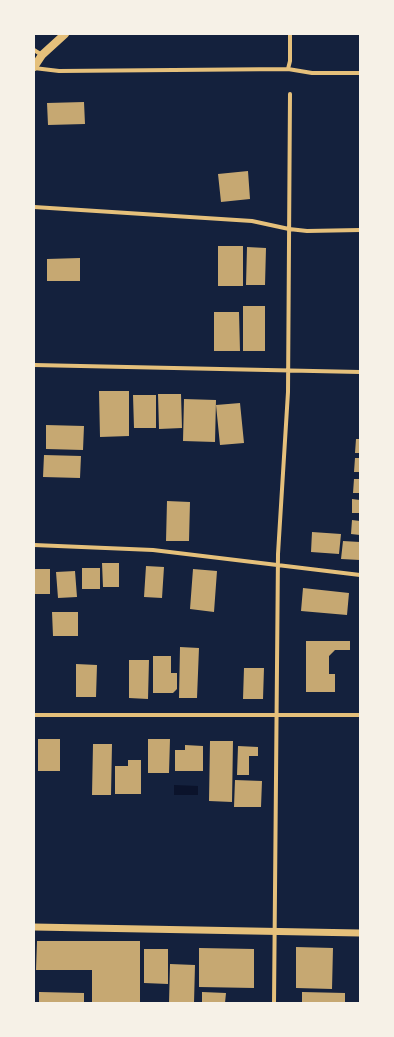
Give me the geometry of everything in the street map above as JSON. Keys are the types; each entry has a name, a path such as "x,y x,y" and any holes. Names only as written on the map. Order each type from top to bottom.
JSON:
{"main road":[{"path":"34,68 42,55 65,34"}],"street":[{"path":"288,69 290,61 290,34"},
{"path":"34,50 42,55"},
{"path":"34,68 59,70 288,69 312,73 360,74"},
{"path":"274,1003 278,564 288,392 290,94"},
{"path":"34,207 252,221 289,229 307,231 360,230"},
{"path":"34,365 360,372"},
{"path":"34,545 153,550 360,575"},
{"path":"34,715 360,715"},
{"path":"34,927 360,933"}],"water":[{"path":"174,785 198,786 198,795 174,795"}],"building":[{"path":"84,102 85,124 48,125 47,103"},
{"path":"248,171 250,199 221,202 218,174"},
{"path":"218,246 243,246 243,286 218,286"},
{"path":"247,247 266,248 265,285 246,285"},
{"path":"80,258 80,281 47,281 47,259"},
{"path":"243,306 265,306 265,351 243,351"},
{"path":"214,312 239,312 240,351 214,351"},
{"path":"99,391 129,391 129,436 100,437"},
{"path":"158,394 181,394 182,428 159,429"},
{"path":"133,395 156,395 156,428 134,428"},
{"path":"184,399 216,400 215,442 183,441"},
{"path":"240,403 244,443 220,445 216,405"},
{"path":"46,425 84,426 83,450 46,449"},
{"path":"356,439 360,439 360,453 355,453"},
{"path":"44,455 81,456 80,478 43,477"},
{"path":"355,458 360,458 360,472 354,472"},
{"path":"354,479 360,479 360,493 353,493"},
{"path":"352,499 360,500 360,513 352,513"},
{"path":"167,501 190,502 189,541 166,541"},
{"path":"352,520 360,521 360,535 351,534"},
{"path":"312,532 341,534 339,554 311,552"},
{"path":"343,541 360,542 360,560 341,559"},
{"path":"102,563 119,563 119,587 103,587"},
{"path":"146,566 164,567 162,598 144,597"},
{"path":"82,568 100,568 100,589 82,589"},
{"path":"34,569 50,569 50,594 34,594"},
{"path":"193,569 217,571 214,612 190,609"},
{"path":"75,571 77,597 58,598 56,572"},
{"path":"303,588 349,593 347,615 301,611"},
{"path":"52,612 78,612 78,636 53,636"},
{"path":"306,641 350,641 350,650 335,650 329,656 329,674 335,674 335,692 306,692"},
{"path":"180,647 199,648 197,698 179,698"},
{"path":"153,656 171,656 171,673 177,673 177,689 173,693 153,693"},
{"path":"129,660 149,660 148,699 129,698"},
{"path":"76,664 97,665 96,697 76,697"},
{"path":"244,668 264,668 263,699 243,699"},
{"path":"38,739 60,739 60,771 38,771"},
{"path":"148,739 170,739 169,773 148,773"},
{"path":"210,741 233,741 232,802 209,801"},
{"path":"93,744 112,744 111,795 92,795"},
{"path":"185,745 203,746 203,771 175,771 175,750 185,750"},
{"path":"238,746 258,747 258,756 249,756 249,775 237,775"},
{"path":"128,760 141,760 141,794 115,794 115,766 128,766"},
{"path":"235,780 262,781 261,807 234,807"},
{"path":"37,941 140,941 140,1003 92,1003 92,970 36,970"},
{"path":"296,947 333,948 332,989 296,988"},
{"path":"199,948 254,949 254,988 199,987"},
{"path":"144,949 168,949 168,984 144,983"},
{"path":"170,964 195,965 194,1003 169,1003"},
{"path":"39,992 84,993 84,1003 39,1003"},
{"path":"202,992 226,993 225,1003 202,1003"},
{"path":"302,992 345,993 345,1003 302,1003"}]}
